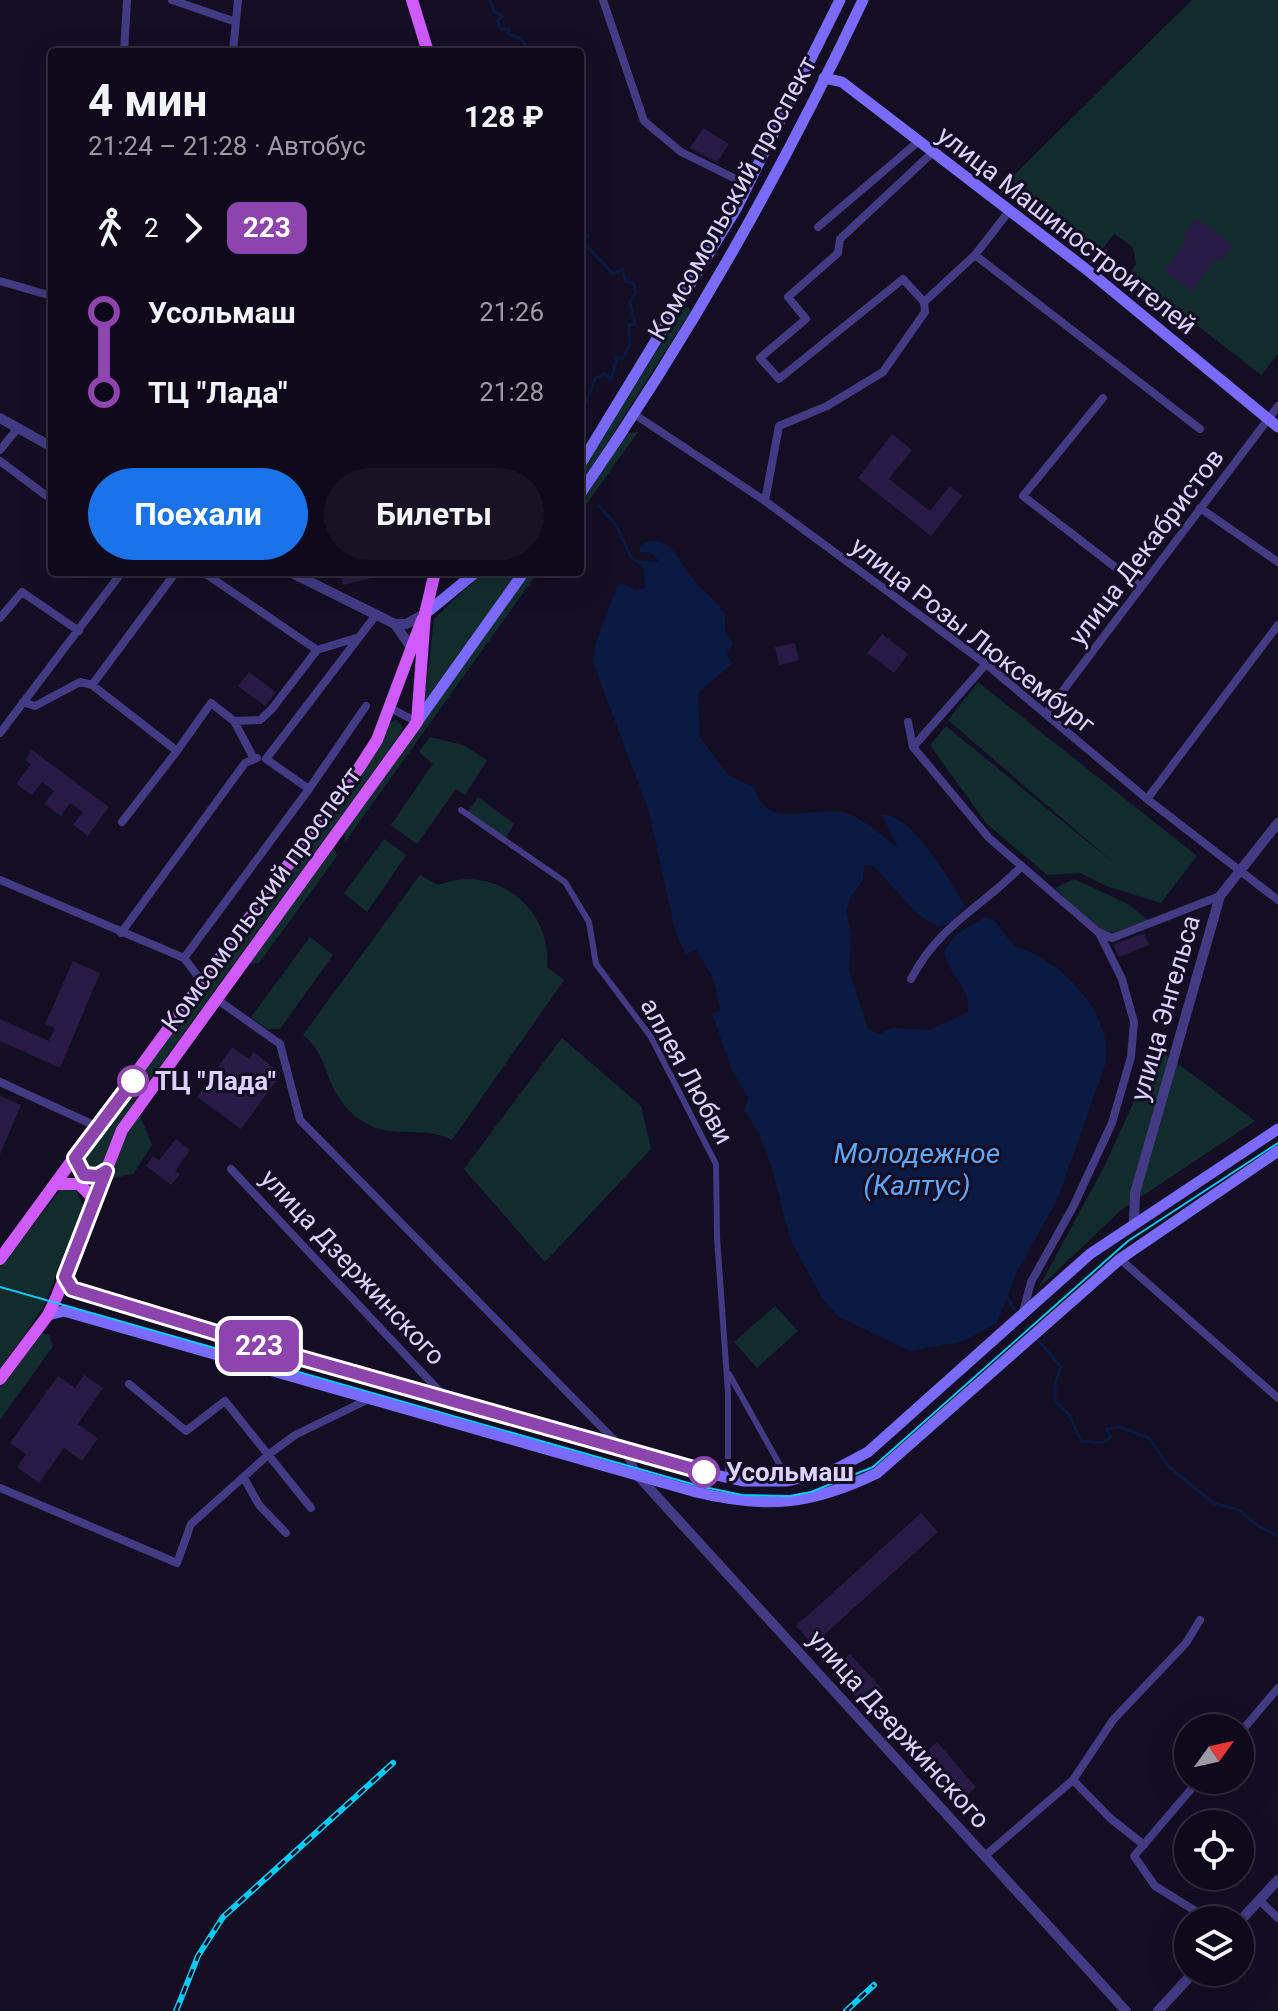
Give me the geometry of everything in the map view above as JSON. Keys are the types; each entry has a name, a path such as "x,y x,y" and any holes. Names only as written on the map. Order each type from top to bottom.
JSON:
{"main road":[{"path":"412,0 427,48"},
{"name":"Комсомольский проспект","path":"584,458 748,185 842,0"},
{"name":"Комсомольский проспект","path":"584,488 634,414 730,258 862,2"},
{"path":"835,12 845,9 853,21"},
{"name":"улица Машиностроителей","path":"824,78 842,82 1010,210 1278,427"},
{"path":"685,293 693,304 702,304"},
{"path":"417,722 425,614 434,576"},
{"path":"425,614 471,576"},
{"name":"Комсомольский проспект","path":"0,1379 48,1315 122,1130 521,576"},
{"name":"Комсомольский проспект","path":"1,1256 57,1184 359,768 377,740 410,646 425,614"},
{"path":"65,1277 72,1289 82,1293 623,1449 743,1481 787,1481 834,1470 884,1441 1090,1254 1278,1129"},
{"path":"48,1315 64,1311 639,1477 740,1503 791,1502 847,1488 877,1473 1120,1259 1278,1151"},
{"path":"75,1158 84,1175 98,1176 106,1171"},
{"path":"57,1184 79,1184 90,1195 93,1205"}],"street":[{"path":"124,48 127,0"},
{"path":"172,0 236,22"},
{"path":"233,48 238,0"},
{"path":"603,0 644,121 681,152 748,185"},
{"path":"842,0 848,4 862,2"},
{"path":"818,227 919,141"},
{"path":"765,501 779,426 827,406 883,372 925,312 924,302 903,279 779,379 760,358 806,319 788,297 838,253 840,239 933,152"},
{"path":"924,302 975,255 1010,210"},
{"path":"975,255 1200,429"},
{"path":"0,281 48,295"},
{"path":"1103,398 1023,496 1141,587"},
{"name":"улица Декабристов","path":"1046,713 1278,406"},
{"name":"улица Розы Люксембург","path":"634,414 765,501 986,664 1147,799 1240,871 1276,894"},
{"path":"0,418 48,445"},
{"path":"0,450 18,428"},
{"path":"0,461 48,497"},
{"path":"1200,508 1278,562"},
{"path":"0,733 119,576"},
{"path":"92,685 173,576"},
{"path":"209,576 317,650"},
{"path":"298,576 395,624 406,624 425,614"},
{"path":"0,618 22,592 79,631"},
{"path":"266,759 376,615"},
{"path":"395,624 410,646"},
{"path":"1147,799 1278,625"},
{"path":"234,721 260,720 317,650 356,638"},
{"path":"913,747 986,664"},
{"path":"23,702 35,706 80,682 92,685 177,751"},
{"path":"122,822 211,703 234,721 253,757"},
{"path":"184,958 366,706"},
{"path":"390,708 417,722"},
{"path":"908,722 913,747 989,838 1098,932 1112,938 1220,896"},
{"path":"121,933 245,763 253,757 266,759 309,789"},
{"name":"аллея Любви","path":"461,810 565,882 589,922 596,964 651,1037 716,1164 717,1237 727,1371 728,1471"},
{"name":"улица Энгельса","path":"1134,1222 1135,1193 1220,896 1278,823"},
{"path":"911,979 941,933 991,896 1022,866"},
{"path":"0,880 184,958 203,983"},
{"path":"1023,1312 1031,1282 1073,1207 1112,1123 1131,1057 1134,1022 1122,979 1098,932"},
{"path":"215,998 280,1044 300,1120 623,1449 639,1477"},
{"path":"0,1082 98,1127"},
{"name":"улица Дзержинского","path":"231,1169 443,1396"},
{"path":"1120,1259 1278,1398"},
{"path":"727,1371 786,1476"},
{"path":"129,1384 186,1431 225,1401 311,1508"},
{"path":"0,1488 177,1563 191,1524 268,1455 295,1435 369,1399"},
{"name":"улица Дзержинского","path":"639,1477 1126,2011"},
{"path":"244,1478 259,1505 286,1533"},
{"path":"986,1855 1073,1780 1113,1720 1186,1643 1200,1620"},
{"path":"1254,1716 1278,1688"},
{"path":"1073,1780 1110,1818 1144,1845"},
{"path":"1187,1794 1134,1856 1155,1886 1187,1906"},
{"path":"1254,1906 1278,1880"},
{"path":"1259,1900 1278,1918"},
{"path":"1158,2011 1181,1986"}],"green space":[{"path":"1192,0 1278,0 1278,354 1261,375 1130,273 1136,264 1133,247 1114,234 1100,252 1010,179"},
{"path":"688,307 691,311 584,479 584,467 684,308"},
{"path":"638,432 584,507 584,495 591,481 629,433"},
{"path":"479,576 515,576 425,700 434,619"},
{"path":"526,576 535,576 345,842 344,829"},
{"path":"978,682 1197,856 1161,903 1106,886 1081,873 1047,875 986,823 930,745 946,726 1115,864 948,720"},
{"path":"396,720 403,727 397,739 134,1101 100,1170 88,1174 80,1159 389,724"},
{"path":"430,737 463,745 487,760 465,795 456,789 417,844 391,825 433,764 419,752"},
{"path":"478,797 514,824 505,839 468,812"},
{"path":"384,839 406,855 367,912 344,893"},
{"path":"333,845 337,856 259,963 245,964"},
{"path":"420,875 438,885 459,880 479,880 498,885 515,895 540,926 546,945 547,967 564,980 452,1140 430,1133 384,1130 362,1121 340,1099 319,1054 303,1035"},
{"path":"1074,879 1126,903 1148,920 1115,932 1097,931 1055,888"},
{"path":"310,937 333,955 280,1029 267,1029 251,1017"},
{"path":"562,1038 641,1106 651,1149 545,1262 464,1169"},
{"path":"1158,1049 1255,1121 1121,1210 1038,1289 1104,1167"},
{"path":"137,1108 152,1145 134,1173 101,1182"},
{"path":"62,1188 75,1189 83,1205 43,1308 0,1369 0,1267"},
{"path":"775,1306 798,1331 757,1368 734,1342"},
{"path":"40,1332 49,1335 53,1346 0,1420 0,1388"}],"water":[{"name":"Молодежное (Калтус)","path":"645,542 667,545 725,613 725,630 733,643 727,654 732,664 698,693 700,737 729,776 754,787 760,801 769,810 780,814 846,813 898,848 882,815 893,817 930,851 965,906 951,923 938,927 921,917 872,865 864,866 863,880 851,897 846,912 851,934 849,971 868,1029 879,1034 892,1028 930,1030 968,1012 966,995 949,966 945,949 958,933 986,917 994,920 1014,946 1049,963 1065,975 1092,1007 1101,1026 1106,1045 1105,1065 1058,1198 1018,1270 997,1323 964,1341 910,1351 838,1316 822,1298 790,1239 772,1168 758,1131 744,1111 748,1097 732,1071 712,1014 675,930 649,812 593,662 595,645 617,587 622,583 636,590 645,588 643,567 632,559 660,563 652,553 640,552 640,546"}],"pier":[{"path":"696,949 713,978 721,1010 712,1014 686,954"}],"building":[{"path":"703,128 729,144 717,162 690,148"},
{"path":"1196,218 1233,245 1221,261 1216,258 1192,291 1164,271 1187,240 1183,236"},
{"path":"892,434 912,450 889,479 930,511 950,486 962,496 931,536 858,478"},
{"path":"340,576 380,576 343,585"},
{"path":"882,634 908,654 894,673 867,653"},
{"path":"795,643 799,660 779,665 775,647"},
{"path":"249,672 276,692 265,706 238,686"},
{"path":"32,750 109,807 88,836 73,825 83,812 70,803 61,816 44,804 54,791 42,782 32,795 16,784 31,764 25,760"},
{"path":"1144,933 1149,945 1119,957 1113,945"},
{"path":"73,961 100,973 60,1068 0,1041 0,1019 49,1041 55,1028 45,1024"},
{"path":"232,1047 249,1059 254,1052 281,1074 241,1129 197,1097"},
{"path":"0,1096 21,1105 0,1154"},
{"path":"176,1139 190,1150 175,1171 180,1174 171,1185 146,1166 153,1156 159,1160"},
{"path":"84,1375 103,1388 78,1424 98,1438 82,1461 64,1448 39,1483 17,1467 26,1454 10,1443 58,1376 75,1388"},
{"path":"921,1513 938,1532 813,1645 796,1626"},
{"path":"850,1654 882,1689 864,1706 832,1670"},
{"path":"937,1742 976,1787 957,1804 918,1759"}],"waterway":[{"path":"490,0 494,11 503,16 497,20 501,29 509,29 508,34 521,38 527,48"},
{"path":"584,230 588,236 584,241"},
{"path":"584,243 613,274 622,269 626,282 633,282 636,293 630,302 635,325 629,325 630,343 623,359 617,357 611,380 605,373 595,379 584,408"},
{"path":"599,506 616,525 632,559"},
{"path":"1008,1299 1015,1310"},
{"path":"1038,1340 1061,1367 1055,1384 1055,1402 1069,1414 1081,1441 1102,1443 1111,1437 1106,1429 1120,1427 1149,1438 1168,1466 1213,1503 1239,1510 1258,1526 1278,1536"}],"tram line":[{"path":"0,1287 699,1486 742,1495 790,1496 811,1492 873,1467 1128,1241 1278,1143"}],"railway":[{"path":"176,2011 198,1956 223,1917 393,1763"},
{"path":"846,2011 874,1985"}],"bus line":[{"name":"223","path":"133,1081 75,1158 76,1166 84,1175 98,1176 106,1171 65,1277 72,1289 273,1350 704,1472"}],"place":[{"name":"ТЦ \"Лада\"","path":"133,1081"},
{"name":"Усольмаш","path":"704,1472"}]}
